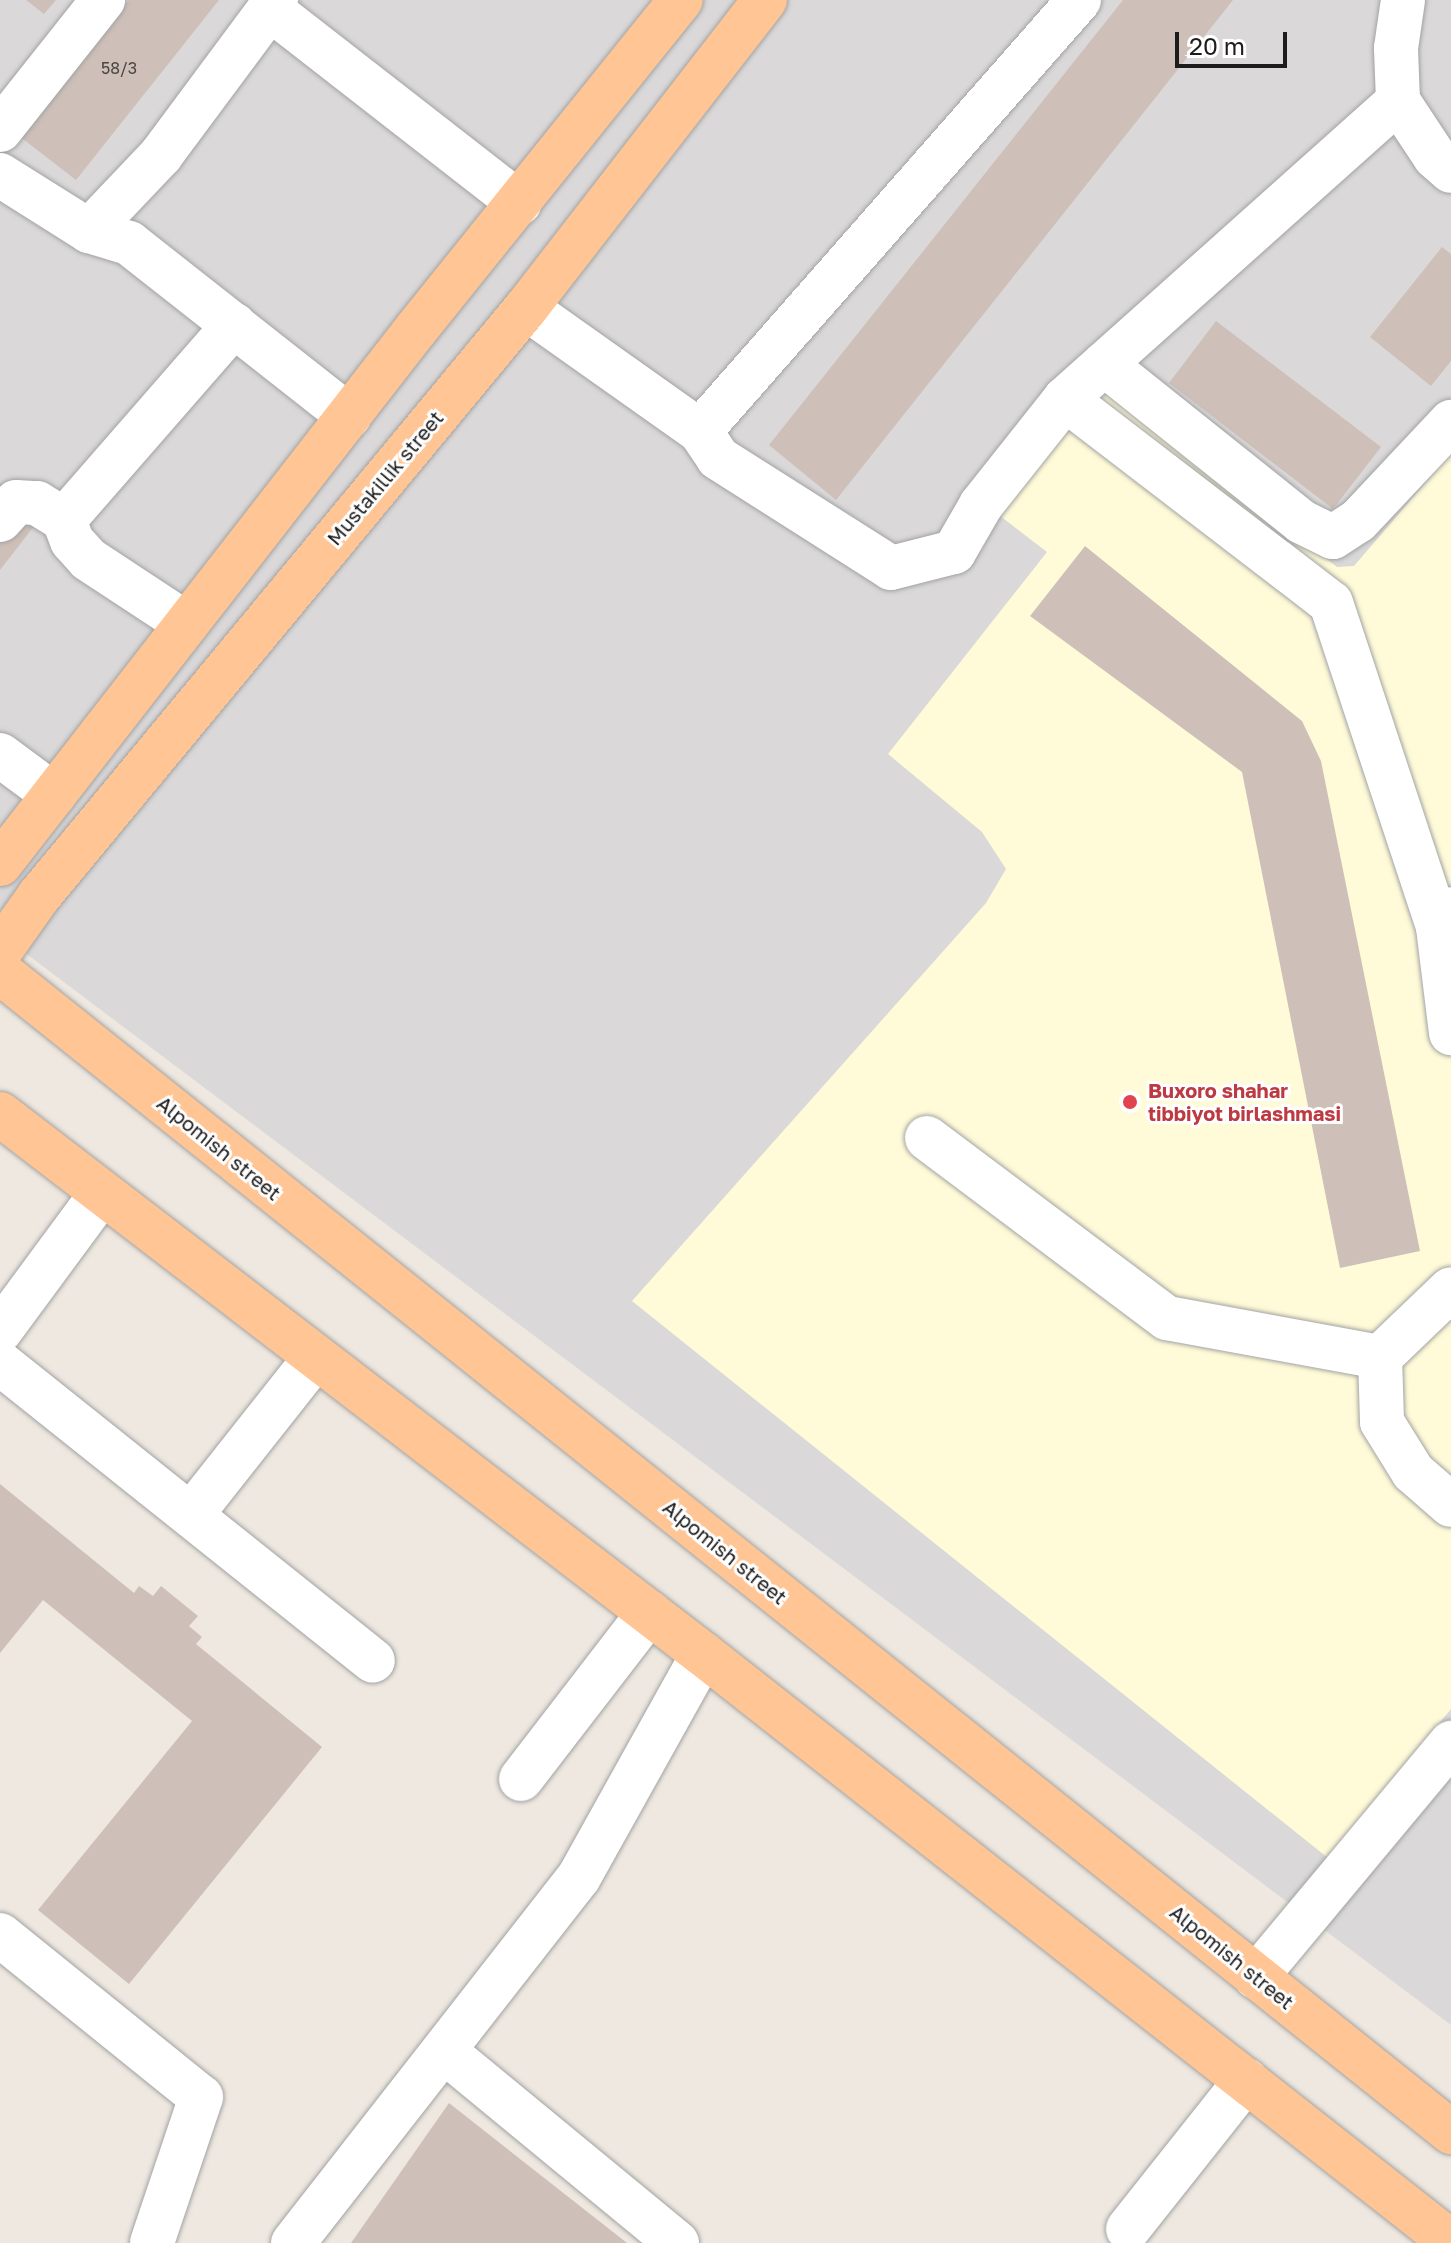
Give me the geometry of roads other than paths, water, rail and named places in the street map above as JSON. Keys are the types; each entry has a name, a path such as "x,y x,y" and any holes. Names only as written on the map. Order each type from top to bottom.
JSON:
{"main road":[{"path":"0,864 417,328 681,0"},
{"name":"Mustakillik street","path":"0,951 39,896 526,308 765,0"},
{"path":"417,328 472,373"},
{"name":"Alpomish street","path":"0,972 1451,2132"},
{"path":"0,1114 703,1654 1451,2242"}],"street":[{"path":"0,130 103,0"},
{"path":"1403,0 1396,48 1398,101 1435,157 1451,171"},
{"path":"700,431 1072,2"},
{"path":"89,231 161,155 273,4 519,203"},
{"path":"526,308 700,431 718,458 891,568 954,552 981,505 1065,399 1398,101"},
{"path":"0,175 89,231 129,243 349,416"},
{"path":"64,520 234,325"},
{"path":"1104,364 1302,522 1333,537 1358,521 1451,422"},
{"path":"1065,399 1331,603 1444,918 1451,1033"},
{"path":"0,520 16,502 26,500 64,520 72,541 88,559 187,624"},
{"path":"0,755 54,795"},
{"path":"927,1138 1167,1318 1380,1357"},
{"path":"0,1331 101,1194"},
{"path":"1451,1289 1380,1357 1382,1422 1413,1472 1451,1505"},
{"path":"191,1515 315,1358"},
{"path":"0,1363 373,1661"},
{"path":"521,1779 649,1613"},
{"path":"293,2243 579,1877 601,1829 703,1654"},
{"path":"1256,1977 1451,1743"},
{"path":"0,1935 201,2097 152,2243"},
{"path":"444,2051 677,2243"},
{"path":"1128,2229 1246,2080"}],"place":[{"name":"Buxoro shahar tibbiyot birlashmasi","path":"1130,1102"}]}
